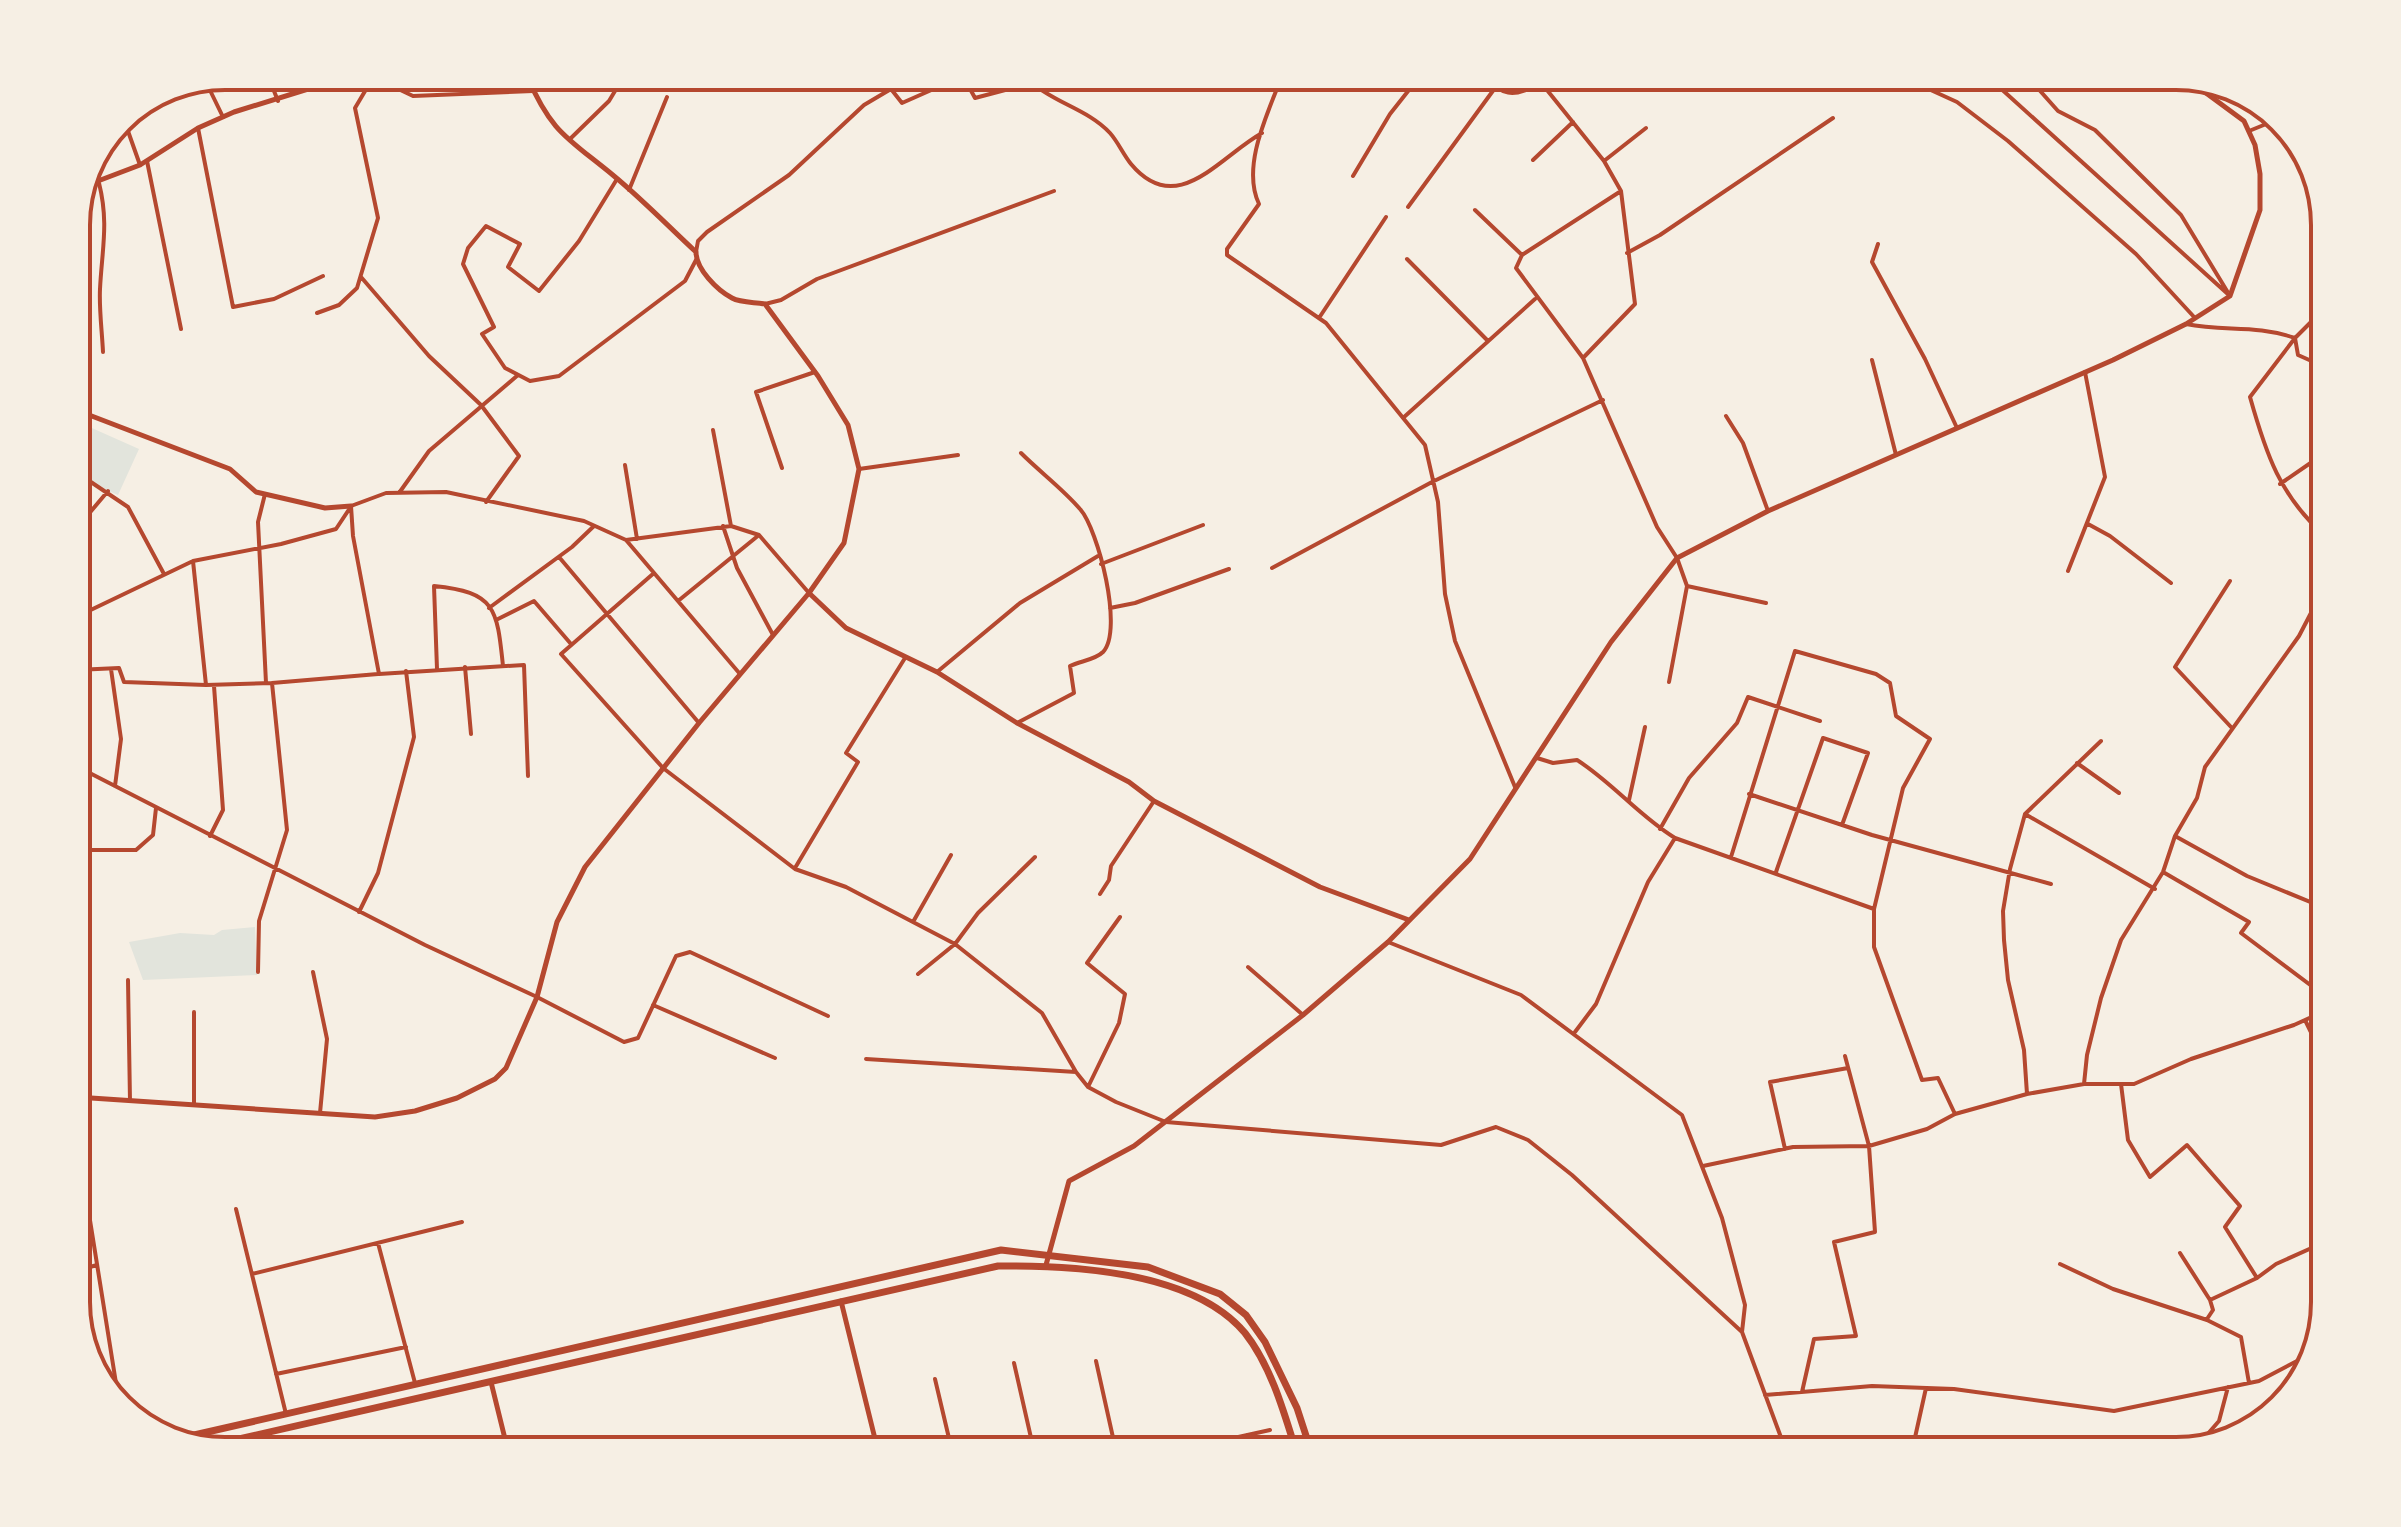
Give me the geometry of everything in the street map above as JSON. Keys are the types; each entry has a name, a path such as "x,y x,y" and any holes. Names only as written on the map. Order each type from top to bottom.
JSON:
{"main road":[{"path":"198,1434 1001,1250 1048,1253 1148,1267 1207,1287 1234,1304 1257,1328 1282,1373 1306,1437"},
{"path":"246,1437 998,1266 1046,1265 1118,1275 1200,1297 1244,1333 1257,1353 1291,1437"},
{"path":"838,1287 841,1300"},
{"path":"487,1369 491,1381"},
{"path":"286,1414 289,1427"}],"street":[{"path":"274,90 278,101"},
{"path":"103,352 100,289 107,242 106,209 99,183 140,165 198,128 308,90"},
{"path":"317,313 339,305 357,288 378,218 355,108 366,90"},
{"path":"401,90 413,96 533,91 543,113 568,141 617,179 696,252"},
{"path":"568,141 609,101 616,90"},
{"path":"617,179 579,241 539,291 508,267 520,244 486,226 468,248 463,264 494,327 482,334 505,368 530,381 559,376 685,281 696,260 698,241 707,232 789,175 864,105 889,90"},
{"path":"892,90 902,103 931,90"},
{"path":"971,90 975,98 1005,90"},
{"path":"1040,90 1109,132 1131,165 1153,183 1171,188 1186,185 1207,173 1262,133"},
{"path":"1277,90 1262,133 1252,190 1259,204 1227,249 1227,255 1319,318 1425,445 1438,502 1445,594 1455,641 1517,790"},
{"path":"1353,176 1390,114 1409,90"},
{"path":"1408,207 1494,90"},
{"path":"1500,90 1513,96 1533,90"},
{"path":"1547,90 1604,161 1621,191 1635,304 1583,358"},
{"path":"1931,90 1957,102 2008,141 2136,254 2195,318"},
{"path":"2002,90 2230,296"},
{"path":"2039,90 2058,111 2095,130 2181,215 2230,296"},
{"path":"211,92 223,117"},
{"path":"1046,1265 1069,1181 1134,1146 1303,1015 1388,942 1470,859 1611,642 1677,558 1768,511 2085,372 2186,324 2230,296 2260,210 2260,174 2244,121 2208,94"},
{"path":"629,190 667,97"},
{"path":"1627,253 1660,235 1833,118"},
{"path":"1533,160 1573,122"},
{"path":"2249,131 2266,124"},
{"path":"198,128 233,307 274,299 323,276"},
{"path":"1604,161 1646,128"},
{"path":"128,132 140,165"},
{"path":"147,161 181,329"},
{"path":"696,260 710,280 733,299 765,304 781,300 817,279 1054,191"},
{"path":"1621,191 1522,255 1516,268 1583,358 1657,527 1677,558 1687,586 1669,682"},
{"path":"1475,210 1522,255"},
{"path":"1319,318 1386,217"},
{"path":"1878,244 1872,262 1925,359 1957,428"},
{"path":"1407,259 1488,341"},
{"path":"361,277 429,356 481,405 519,456 486,502"},
{"path":"1403,418 1536,298"},
{"path":"90,1098 375,1117 415,1111 482,1086 506,1068 537,997 557,922 585,867 699,723 809,593 844,543 859,469 848,425 815,372 765,304"},
{"path":"2311,322 2250,397 2280,484 2299,513 2311,524"},
{"path":"2186,324 2208,328 2266,328 2295,338"},
{"path":"2295,338 2298,355 2311,361"},
{"path":"1872,360 1896,455"},
{"path":"782,468 756,392 815,372"},
{"path":"2068,571 2105,477 2085,372"},
{"path":"399,493 429,451 518,375"},
{"path":"1272,568 1432,482 1603,400"},
{"path":"90,415 230,469 256,492 301,499 325,508 351,506 386,493 446,492 594,526 626,540 740,674"},
{"path":"1726,416 1743,443 1768,511"},
{"path":"713,430 731,526"},
{"path":"1017,723 1074,693 1070,666 1100,655 1107,648 1110,608 1093,533 1082,510 1021,453"},
{"path":"859,469 958,455"},
{"path":"2280,484 2311,463"},
{"path":"625,465 637,539"},
{"path":"90,480 128,507 164,574"},
{"path":"90,512 108,491"},
{"path":"258,972 259,921 287,830 269,683 259,549 258,522 265,494"},
{"path":"90,610 193,561 259,549 336,529 351,506"},
{"path":"351,506 353,536 379,674"},
{"path":"2088,524 2110,536 2171,583"},
{"path":"1101,564 1203,525"},
{"path":"489,608 559,557 594,526"},
{"path":"723,526 732,555 773,635"},
{"path":"626,540 723,526 759,535 809,593 846,628 937,672 1017,723 1095,762 1154,801 1320,887 1409,920"},
{"path":"678,601 759,535"},
{"path":"937,672 1020,603 1098,556"},
{"path":"559,557 699,723"},
{"path":"193,561 206,685"},
{"path":"1110,608 1135,603 1229,569"},
{"path":"654,573 561,654 663,768 795,869 846,887 955,944 1042,1013 1088,1087 1166,1122 1441,1145 1496,1127 1528,1140 1572,1175 1742,1332"},
{"path":"2230,581 2175,667 2231,727"},
{"path":"437,669 434,586 470,590 489,608 498,620 503,666"},
{"path":"1687,586 1766,603"},
{"path":"498,620 534,601 571,644"},
{"path":"2084,1084 2087,1055 2101,998 2121,940 2155,889 2175,836 2197,798 2205,767 2299,636 2311,613"},
{"path":"1731,857 1795,651 1876,674 1890,683 1896,716 1930,739 1903,788 1889,838 1874,909 1874,947 1890,1001 1922,1080 1938,1078 1955,1114"},
{"path":"795,869 858,762 846,753 905,658"},
{"path":"90,669 119,668 124,682 214,685 524,665 528,776"},
{"path":"465,667 471,734"},
{"path":"111,668 121,739 115,786"},
{"path":"359,912 378,873 414,737 406,671"},
{"path":"210,836 223,810 214,685"},
{"path":"1660,829 1689,778 1737,723 1748,697 1820,721"},
{"path":"1629,800 1645,727"},
{"path":"1776,872 1823,738 1868,753 1842,826"},
{"path":"2027,1094 2024,1050 2008,980 2004,940 2003,911 2010,869 2025,814 2101,741"},
{"path":"1537,758 1553,763 1577,760 1675,838 1874,909"},
{"path":"2077,763 2119,793"},
{"path":"90,773 359,912 624,1042 638,1038 676,956 690,952 828,1016"},
{"path":"1749,794 1842,826 2010,869 2051,884"},
{"path":"1100,894 1109,880 1111,866 1154,801"},
{"path":"90,850 136,850 153,835 156,808"},
{"path":"2025,814 2155,889"},
{"path":"2175,836 2247,876 2311,902"},
{"path":"1575,1032 1596,1004 1648,882 1675,838"},
{"path":"913,922 951,855"},
{"path":"918,974 955,944 978,913 1035,857"},
{"path":"2163,872 2249,922 2241,933 2311,986"},
{"path":"1088,1087 1119,1023 1125,994 1087,963 1120,917"},
{"path":"1388,942 1521,995 1575,1032 1682,1115 1722,1218 1745,1305 1742,1332 1781,1437"},
{"path":"1248,967 1303,1015"},
{"path":"313,972 327,1039 320,1113"},
{"path":"128,980 130,1101"},
{"path":"653,1005 775,1058"},
{"path":"194,1012 194,1105"},
{"path":"1703,1166 1785,1149 1869,1146 1927,1129 1955,1114 2027,1094 2084,1084 2134,1084 2191,1059 2311,1017"},
{"path":"2305,1020 2311,1032"},
{"path":"1802,1392 1814,1339 1856,1336 1834,1242 1875,1232 1869,1146 1845,1056"},
{"path":"866,1059 1076,1072"},
{"path":"1785,1149 1770,1082 1848,1068"},
{"path":"2121,1084 2128,1140 2150,1177 2187,1145 2240,1206 2225,1227 2257,1278"},
{"path":"236,1209 286,1414"},
{"path":"90,1222 116,1380"},
{"path":"252,1274 462,1222"},
{"path":"378,1243 416,1385"},
{"path":"2210,1300 2311,1248"},
{"path":"2180,1253 2210,1300 2213,1310 2207,1320"},
{"path":"2060,1264 2113,1289 2207,1320 2241,1337 2249,1383"},
{"path":"90,1267 97,1265"},
{"path":"841,1300 875,1437"},
{"path":"276,1374 406,1347"},
{"path":"1096,1361 1113,1437"},
{"path":"1765,1395 1872,1386 1926,1388 2114,1411 2249,1383 2297,1361"},
{"path":"1014,1363 1031,1437"},
{"path":"935,1379 949,1437"},
{"path":"491,1381 505,1437"},
{"path":"2209,1432 2219,1421 2228,1387"},
{"path":"1915,1437 1926,1388"},
{"path":"1238,1437 1270,1430"}],"shaded area":[{"path":"90,427 139,449 118,495 90,483"},
{"path":"255,927 257,975 143,980 129,942 180,933 214,935 222,930"}]}
